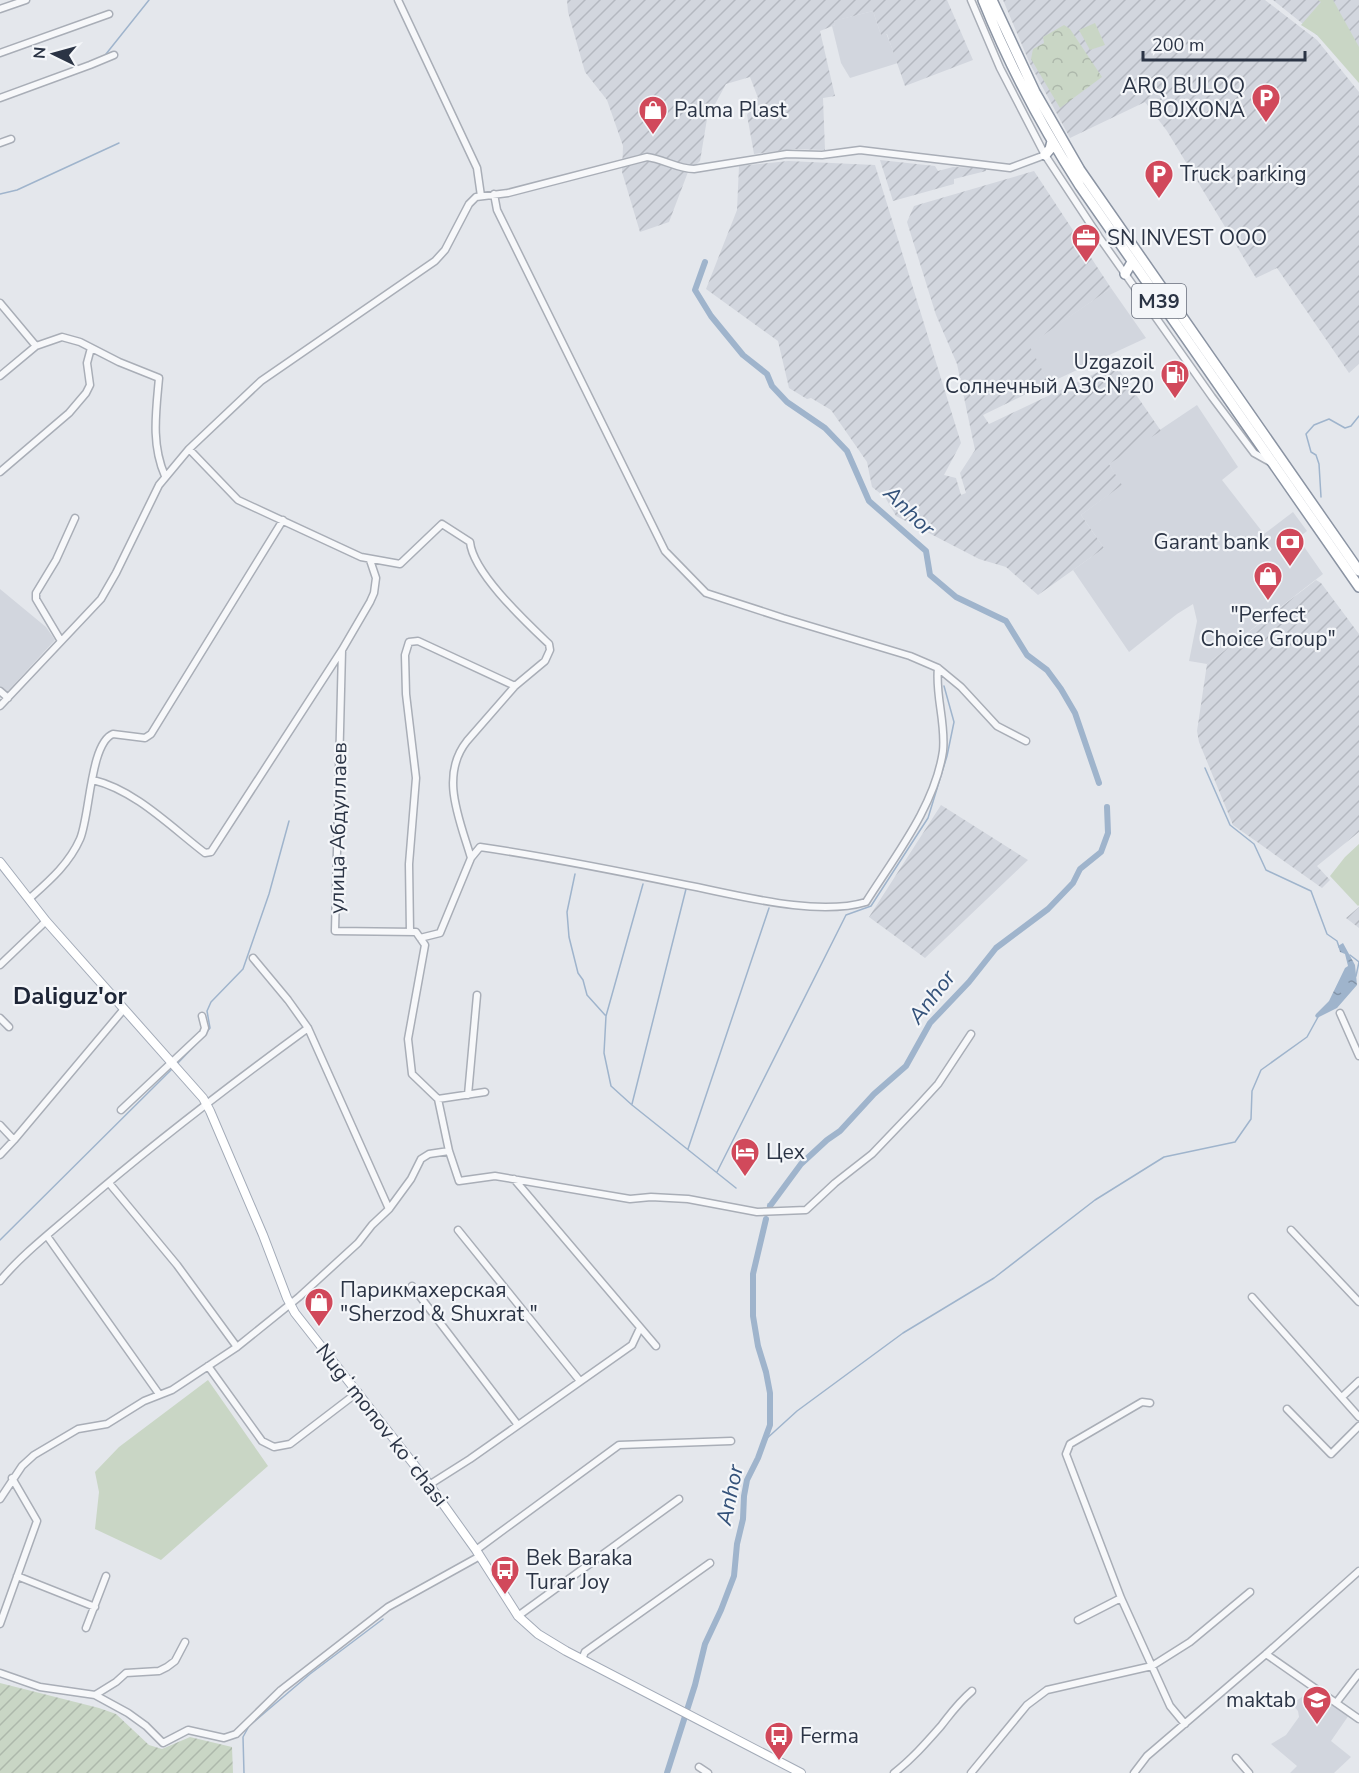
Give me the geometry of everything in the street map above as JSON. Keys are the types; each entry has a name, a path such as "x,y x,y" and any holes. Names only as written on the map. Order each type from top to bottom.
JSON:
{"highway":[{"name":"M39","path":"982,0 1016,75 1052,141 1089,200 1359,587"},
{"name":"M39","path":"992,0 1035,92 1080,170 1359,571"},
{"path":"1045,155 1052,141"},
{"path":"1125,274 1132,262"},
{"path":"1192,348 1203,347"}],"main road":[{"path":"2,868 46,921 172,1062"},
{"name":"Nugʻmonov koʻchasi","path":"172,1062 206,1103 263,1235 290,1305 429,1485 478,1553 518,1616 545,1638 582,1659 801,1773"}],"street":[{"path":"0,9 27,0"},
{"path":"398,0 477,168 481,196"},
{"name":"M39","path":"971,0 1000,68 1045,155 1125,274 1254,453 1272,463"},
{"path":"0,53 110,14"},
{"path":"0,98 114,55"},
{"path":"0,143 11,139"},
{"path":"0,706 91,612 105,594 154,494 165,476 189,449 261,381 432,264 447,246 469,204 474,199 519,190 647,157 694,169 787,154 822,155 860,150 1010,168 1045,155"},
{"path":"494,194 497,210 665,550 706,593 910,656 938,668 961,687 997,726 1026,741"},
{"path":"0,303 36,346"},
{"path":"0,376 36,346 62,337 71,338 159,378 154,429 160,464 165,476"},
{"path":"0,472 69,413 86,393 90,385 87,363 91,348"},
{"path":"1181,352 1192,348"},
{"path":"189,449 238,500 361,558 400,564 440,524 468,540 475,559 485,575 550,647 549,656 545,661 515,686 460,751 455,761 454,799 471,858"},
{"path":"61,641 36,599 36,593 56,560 75,518"},
{"path":"29,899 61,870 80,838 100,749 108,736 117,734 146,738 151,734 283,520"},
{"path":"93,780 109,784 142,805 204,853 211,852 342,650 374,593 376,578 370,560"},
{"path":"515,686 418,641 409,642 405,655 406,694 416,778 409,864 410,932 416,932 425,945 408,1039 412,1074 438,1099 449,1151 459,1181 495,1176 630,1198 688,1199 757,1212 806,1210 835,1183 872,1154 902,1123 938,1084 971,1034"},
{"name":"улица Абдуллаев","path":"342,650 335,931 410,932"},
{"path":"420,938 440,933 471,858 480,847 562,860 819,909 855,906 866,902 923,811 939,769 943,749 942,708 936,681 938,668"},
{"path":"0,691 8,698"},
{"path":"0,965 46,921"},
{"path":"253,958 308,1028 389,1209"},
{"path":"468,1095 477,995"},
{"path":"0,1155 124,1009"},
{"path":"1340,1013 1359,1056"},
{"path":"121,1110 203,1033 205,1028 202,1016"},
{"path":"0,1018 9,1026"},
{"path":"0,1281 47,1236 206,1103 308,1028"},
{"path":"438,1099 485,1092"},
{"path":"0,1125 14,1140"},
{"path":"0,1499 12,1478 34,1455 78,1429 107,1425 144,1401 172,1390 237,1347 290,1305 358,1243 389,1209 411,1179 421,1159 429,1154 449,1151"},
{"path":"513,1179 656,1346"},
{"path":"109,1183 177,1265 237,1347"},
{"path":"458,1230 579,1381"},
{"path":"1291,1230 1359,1302"},
{"path":"47,1236 159,1394"},
{"path":"412,1286 518,1425"},
{"path":"1252,1298 1359,1417"},
{"path":"429,1485 632,1345 640,1328"},
{"path":"208,1366 262,1442 274,1446 282,1447 290,1444 358,1392"},
{"path":"1342,1397 1359,1381"},
{"path":"1150,1403 1142,1402 1070,1444 1066,1454 1121,1598 1170,1706 1185,1724"},
{"path":"1287,1409 1331,1454 1359,1426"},
{"path":"0,1673 40,1687 95,1695 128,1713 146,1726 163,1743 188,1730 218,1737 230,1737 242,1729 281,1690 388,1607 478,1553 619,1445 731,1440"},
{"path":"0,1624 37,1521 12,1478"},
{"path":"518,1616 679,1500"},
{"path":"582,1659 585,1652 710,1563"},
{"path":"1134,1773 1147,1756 1359,1571"},
{"path":"17,1576 95,1607"},
{"path":"86,1628 106,1576"},
{"path":"971,1773 1027,1705 1047,1690 1152,1666 1190,1642 1250,1592"},
{"path":"1078,1620 1121,1598"},
{"path":"95,1695 126,1673 159,1671 167,1667 174,1661 184,1642"},
{"path":"1266,1654 1359,1719"},
{"path":"1336,1703 1359,1673"},
{"path":"894,1773 914,1757 956,1704 972,1690"},
{"path":"1236,1758 1249,1773"},
{"path":"699,1767 708,1773"}],"shaded area":[{"path":"567,0 947,0 973,60 905,86 887,34 881,35 873,11 834,21 835,25 820,31 835,96 823,98 825,150 793,149 754,154 747,115 758,98 750,77 726,84 707,119 700,161 688,172 669,222 640,232 622,172 623,146 607,100 585,72 568,12"},
{"name":"ARQ BULOQ BOJXONA","path":"1003,0 1265,0 1317,40 1359,92 1359,364 1349,373 1277,268 1256,278 1167,131 1145,102 1070,138 1030,64"},
{"path":"1273,0 1359,0 1359,78 1318,36"},
{"path":"873,11 881,35 886,33 898,63 850,78 841,63 832,26 835,25 833,21"},
{"path":"880,160 935,166 938,171 953,167 986,168 986,171 954,179 954,184 893,201"},
{"path":"788,161 875,165 961,443 944,475 956,478 961,495 966,493 960,473 975,450 957,364 936,315 907,222 914,206 1034,171 1111,288 1029,345 1049,383 983,415 989,424 1115,364 1161,431 1109,464 1122,485 1081,515 1104,548 1038,595 1006,567 979,559 896,516 885,497 872,487 867,462 831,410 789,388 778,341 706,289 737,210 739,166"},
{"path":"1111,288 1146,338 1049,383 1028,345"},
{"path":"1197,405 1238,467 1222,480 1264,534 1293,512 1307,531 1298,538 1323,574 1207,664 1189,661 1197,621 1193,604 1129,652 1073,570 1104,548 1081,515 1121,485 1109,464"},
{"path":"1316,580 1321,583 1359,634 1359,832 1317,866 1330,880 1322,888 1233,825 1199,742 1197,731 1207,664"},
{"path":"0,589 46,627 55,640 6,693 0,689"},
{"path":"941,805 1028,860 925,958 869,917"},
{"path":"1359,907 1359,928 1346,918"},
{"name":"maktab","path":"1310,1691 1316,1691 1349,1715 1331,1741 1351,1757 1334,1773 1290,1773 1297,1766 1271,1744 1286,1735 1299,1717 1298,1711 1292,1704"}],"green space":[{"path":"1318,0 1333,0 1359,47 1359,83 1317,35 1301,25 1321,2"},
{"path":"1095,23 1105,45 1090,50 1079,30"},
{"path":"1064,25 1070,29 1102,77 1060,108 1031,59 1033,49 1044,43 1043,37"},
{"path":"1359,844 1359,905 1358,906 1330,876"},
{"path":"208,1380 268,1466 161,1560 95,1529 99,1492 95,1472 119,1447"},
{"path":"0,1683 116,1714 149,1745 162,1749 190,1737 232,1747 233,1773 0,1773"}],"water":[{"path":"1343,943 1355,965 1357,985 1337,1008 1317,1018 1316,1014 1329,1001 1348,966 1345,954 1340,952 1338,946"}],"waterway":[{"path":"106,54 149,0"},
{"path":"0,194 17,190 119,143"},
{"name":"Anhor","path":"705,262 695,290 711,316 743,355 767,374 772,386 787,402 825,428 847,451 869,501 926,551 930,575 956,597 1006,621 1027,655 1047,670 1075,713 1099,783"},
{"path":"1321,497 1319,464 1316,455 1311,452 1306,434 1314,425 1329,419 1345,428 1351,426 1359,416"},
{"path":"717,1172 846,915 871,906 928,818 947,756 954,722 944,686"},
{"path":"1205,768 1230,825 1254,844 1266,870 1311,891 1327,934 1337,941 1339,947"},
{"name":"Anhor","path":"770,1206 801,1164 840,1131 874,1094 906,1066 930,1023 969,982 996,948 1048,909 1073,883 1080,869 1101,852 1108,833 1107,807"},
{"path":"205,1034 210,1028 207,1011 211,1002 243,969 269,894 289,821"},
{"path":"575,874 567,912 569,937 578,973 583,980 587,995 605,1015"},
{"path":"643,884 606,1016 604,1053 611,1086 736,1188"},
{"path":"632,1104 686,889"},
{"path":"688,1149 769,908"},
{"path":"1350,955 1359,962 1356,976"},
{"path":"764,1441 797,1411 903,1333 994,1278 1095,1200 1164,1157 1235,1142 1251,1119 1252,1091 1261,1070 1307,1037 1318,1017"},
{"path":"176,1065 200,1040"},
{"path":"0,1240 173,1068"},
{"name":"Anhor","path":"667,1773 695,1685 705,1644 734,1576 747,1480 770,1425 770,1393 753,1316 753,1274 766,1219"},
{"path":"244,1773 243,1737 249,1726 310,1674 383,1619"}],"place":[{"name":"ARQ BULOQ BOJXONA","path":"1266,124"},
{"name":"Palma Plast","path":"653,136"},
{"name":"Truck parking","path":"1159,200"},
{"name":"SN INVEST ООО","path":"1086,264"},
{"name":"Uzgazoil Солнечный АЗС№20","path":"1175,400"},
{"name":"Garant bank","path":"1290,568"},
{"name":"\"Perfect Choice Group\"","path":"1268,602"},
{"name":"Цех","path":"745,1178"},
{"name":"Парикмахерская \"Sherzod & Shuxrat \"","path":"319,1328"},
{"name":"Bek Baraka Turar Joy","path":"505,1596"},
{"name":"maktab","path":"1317,1726"},
{"name":"Ferma","path":"779,1762"}],"district":[{"name":"Daliguz'or","path":"70,996"}]}
